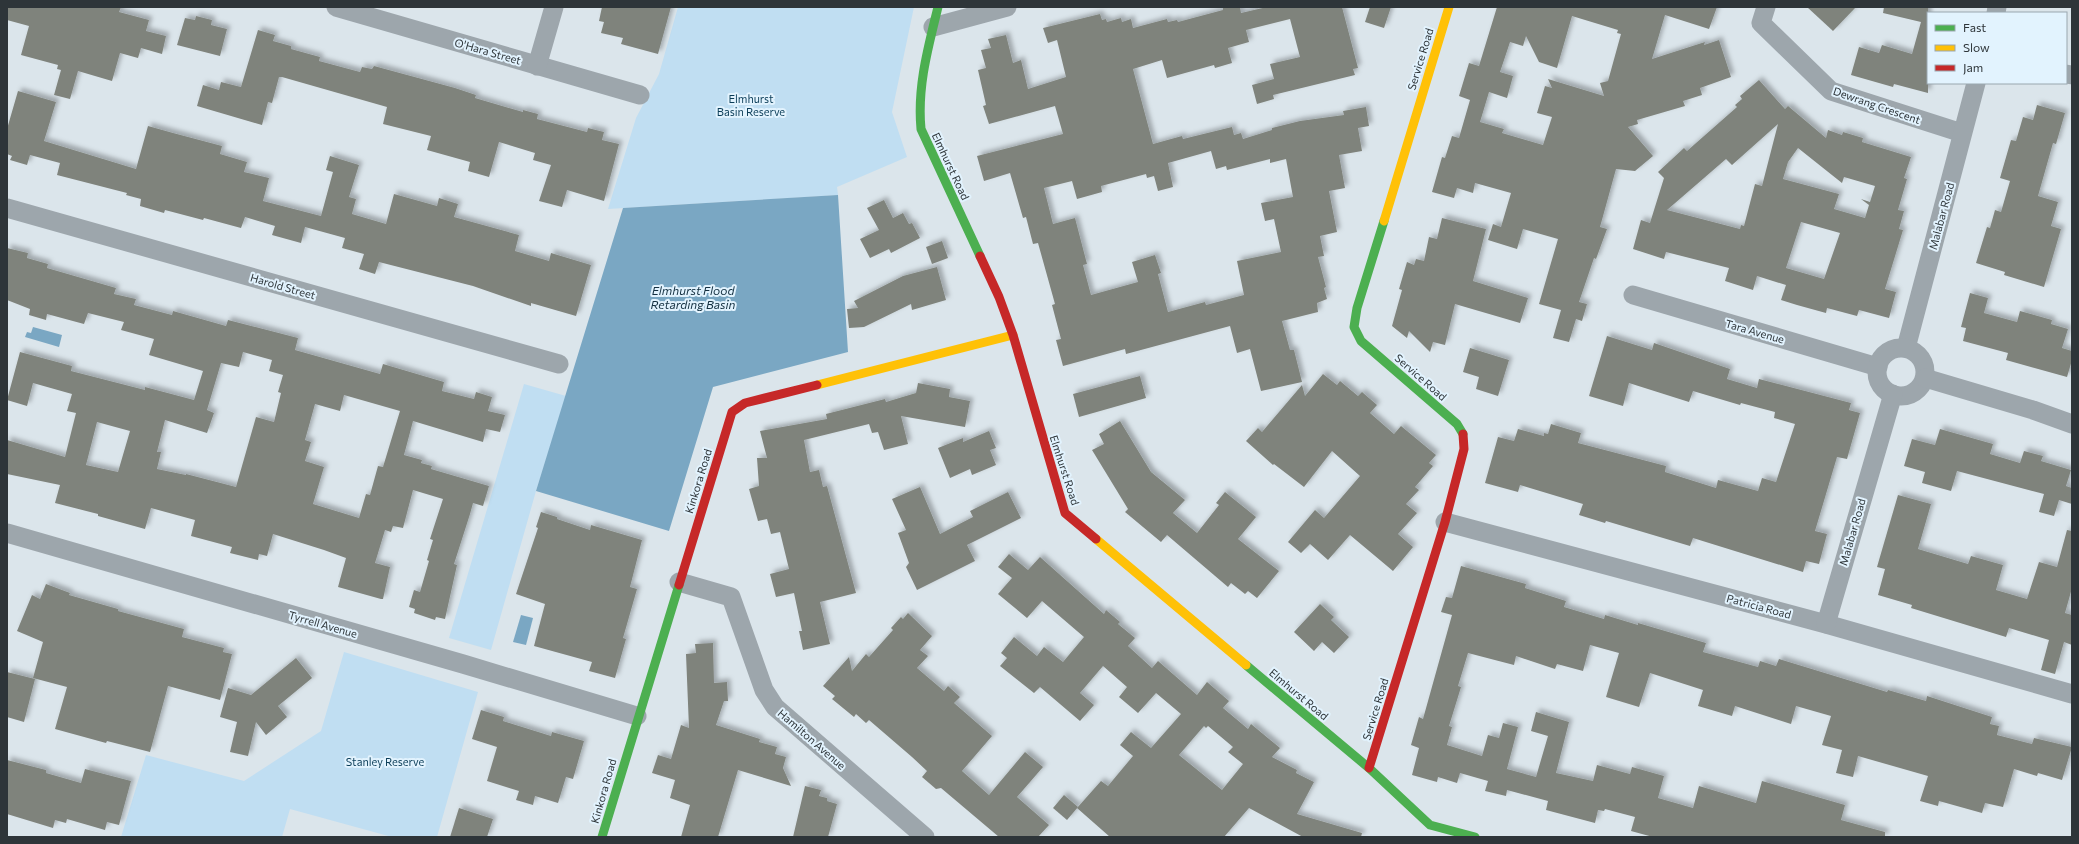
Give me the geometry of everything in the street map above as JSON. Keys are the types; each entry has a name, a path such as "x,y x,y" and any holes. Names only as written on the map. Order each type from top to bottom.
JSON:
{"street":[{"name":"O'Hara Street","path":"336,7 640,95"},
{"path":"537,66 554,7"},
{"name":"Elmhurst Road","path":"938,7 919,91 918,109 921,129 999,297 1013,335 1065,513 1369,768 1430,824 1475,837"},
{"path":"933,27 1007,7"},
{"name":"Service Road","path":"1369,768 1445,522 1464,449 1464,437 1457,424 1361,341 1354,328 1357,308 1449,7"},
{"name":"Dewrang Crescent","path":"1766,7 1761,23 1831,91 1962,133"},
{"name":"Malabar Road","path":"1906,348 1976,84"},
{"name":"Harold Street","path":"7,208 559,364"},
{"name":"Tara Avenue","path":"1633,295 1878,367"},
{"name":"Kinkora Road","path":"602,837 732,412 745,403 1013,335"},
{"path":"1897,348 1906,348 1918,355 1923,362 1925,378 1921,386 1912,394 1904,396 1893,394 1880,384 1877,376 1878,367 1881,359 1889,351 1897,348"},
{"path":"1925,378 2033,410 2072,424"},
{"name":"Malabar Road","path":"1826,624 1893,394"},
{"name":"Patricia Road","path":"1445,522 1826,624 2072,694"},
{"name":"Tyrrell Avenue","path":"7,533 638,716"},
{"name":"Hamilton Avenue","path":"679,582 731,597 764,690 775,707 925,837"}],"green space":[{"name":"Elmhurst Basin Reserve","path":"678,7 914,7 892,112 907,157 837,187 838,195 608,209 636,118 659,74"},
{"path":"524,384 566,396 536,491 491,650 449,638"},
{"name":"Stanley Reserve","path":"344,652 478,692 437,837 392,837 290,809 282,837 121,837 146,755 244,781 321,731"}],"water":[{"name":"Elmhurst Flood Retarding Basin","path":"838,195 848,352 713,387 669,531 536,491 623,208"},
{"path":"33,327 62,335 59,347 25,337 27,332 31,333"},
{"path":"521,615 533,618 526,645 513,642"}],"building":[{"path":"7,7 121,7 119,12 149,20 146,31 166,36 162,54 141,48 138,58 120,53 112,81 78,71 70,99 54,95 61,70 57,69 58,65 21,55 29,26 7,20"},
{"path":"602,7 671,7 658,54 621,44 623,38 601,33 604,22 599,21"},
{"path":"1223,7 1240,7 1241,13 1267,7 1342,7 1358,68 1353,69 1355,75 1273,95 1274,99 1257,104 1252,85 1274,79 1270,64 1300,57 1290,19 1246,30 1249,42 1228,48 1232,63 1215,68 1214,65 1167,78 1162,60 1133,69 1153,144 1182,136 1183,139 1232,127 1234,135 1241,133 1243,139 1272,130 1272,128 1300,121 1344,115 1343,111 1366,107 1369,126 1358,128 1362,151 1339,155 1345,188 1329,191 1337,232 1320,236 1324,256 1318,257 1326,287 1324,288 1327,299 1317,303 1318,312 1282,321 1290,350 1294,350 1302,382 1261,391 1250,349 1237,353 1230,326 1126,354 1125,349 1063,366 1056,340 1061,339 1052,305 1055,304 1038,243 1033,244 1026,217 1023,218 1010,173 984,181 977,156 1063,134 1055,106 989,124 983,106 986,105 978,70 986,68 981,50 991,48 988,39 1006,35 1013,63 1021,60 1028,89 1066,77 1057,40 1048,43 1043,28 1100,14 1102,20 1106,19 1107,22 1121,18 1122,22 1131,19 1133,28 1167,19 1168,22 1177,20 1178,22 1223,10","holes":["1211,151 1216,169 1226,166 1227,170 1270,159 1270,163 1286,159 1293,197 1261,203 1265,221 1274,219 1281,252 1237,261 1244,295 1206,305 1205,302 1168,312 1158,274 1161,273 1155,255 1132,262 1138,282 1091,295 1083,265 1087,264 1075,218 1053,224 1044,188 1072,181 1077,199 1102,192 1101,186 1146,174 1147,178 1154,176 1158,191 1173,187 1168,163"]},
{"path":"1370,7 1391,7 1384,28 1365,22"},
{"path":"1497,7 1717,7 1709,29 1665,15 1652,59 1705,42 1704,45 1719,40 1731,77 1700,88 1702,95 1683,101 1685,106 1637,120 1638,124 1628,127 1653,156 1635,171 1616,169 1600,227 1607,229 1596,259 1594,258 1579,302 1587,304 1582,321 1576,319 1569,342 1553,338 1561,310 1539,304 1558,239 1523,229 1517,249 1488,240 1493,224 1501,227 1511,193 1475,183 1473,193 1457,188 1454,198 1432,192 1442,157 1445,158 1452,136 1459,138 1470,100 1459,96 1469,63 1479,66","holes":["1572,16 1618,30 1617,33 1621,34 1608,81 1600,83 1604,96 1548,79 1552,88 1545,86 1537,113 1552,117 1543,145 1502,133 1504,129 1480,122 1489,92 1507,98 1513,76 1500,72 1510,42 1523,46 1526,36 1539,62 1557,68"]},
{"path":"1807,7 1856,7 1833,31"},
{"path":"1884,7 1928,7 1928,93 1894,84 1893,87 1851,75 1859,47 1879,53 1882,45 1912,54 1921,22 1883,13"},
{"path":"196,16 212,20 211,25 227,29 220,56 177,45 185,18 195,20"},
{"path":"258,30 275,35 273,41 291,46 291,49 320,57 319,61 360,72 362,67 372,69 374,66 455,88 476,95 475,98 523,112 523,110 538,114 537,119 587,132 588,128 604,132 602,140 619,144 604,201 567,190 562,207 539,201 551,165 533,160 535,153 499,142 489,177 468,171 470,162 427,150 431,136 383,124 387,107 282,77 279,77 272,103 268,102 262,125 197,106 203,85 219,90 221,82 241,87"},
{"path":"1759,80 1785,109 1788,106 1826,138 1828,130 1842,135 1843,132 1863,138 1862,142 1911,157 1904,178 1907,179 1898,210 1904,211 1899,229 1903,230 1885,289 1896,292 1889,318 1859,310 1857,316 1827,308 1826,313 1781,300 1786,285 1757,276 1753,290 1725,281 1729,268 1666,252 1664,259 1633,249 1641,220 1650,223 1664,178 1658,172 1684,148 1687,151 1737,107 1735,105 1742,99 1740,96","holes":["1778,124 1762,186 1755,184 1744,226 1741,225 1740,229 1667,210 1726,159 1732,165","1798,148 1842,183 1844,177 1875,186 1870,202 1861,199 1869,205 1865,218 1834,209 1839,194 1783,179 1788,162","1801,222 1840,233 1824,279 1786,268"]},
{"path":"18,91 56,102 44,141 136,169 148,126 222,146 220,154 247,162 244,172 269,178 263,201 321,216 333,172 326,170 330,156 359,165 349,197 356,199 352,214 386,224 394,194 437,206 439,198 458,204 454,217 519,235 515,251 549,261 551,253 591,265 576,316 531,303 531,306 473,286 379,262 375,274 359,269 364,254 342,248 345,238 305,227 301,243 272,235 275,226 245,217 241,228 204,218 203,220 165,210 164,213 140,206 141,199 126,195 127,193 57,175 60,163 30,155 27,165 10,160 12,156 7,154 7,129"},
{"path":"2037,105 2065,113 2056,144 2053,143 2038,196 2058,202 2051,226 2061,229 2044,287 2004,275 2005,272 1976,263 1987,227 1990,228 1995,210 2001,212 2010,181 2000,178 2011,140 2016,141 2023,117 2033,120"},
{"path":"884,200 893,218 903,213 909,224 912,223 920,238 891,253 889,249 870,258 860,239 879,230 867,208"},
{"path":"1442,218 1486,229 1473,281 1528,298 1520,323 1455,304 1445,345 1433,342 1430,352 1409,331 1407,338 1392,326 1402,290 1399,289 1407,262 1414,265 1416,259 1424,261 1429,237 1437,239"},
{"path":"942,241 948,258 932,264 926,247"},
{"path":"7,248 28,253 27,258 48,264 47,268 116,288 114,294 136,299 134,305 172,315 173,311 226,326 228,320 298,338 295,350 380,374 383,364 444,382 442,391 474,399 476,392 492,397 488,411 505,415 500,432 486,429 483,442 413,421 404,455 422,460 421,463 432,466 431,469 489,486 483,506 473,503 454,564 457,565 445,619 436,617 435,620 414,613 415,609 409,607 414,590 420,592 429,561 427,560 433,540 430,539 443,499 413,490 403,528 393,526 391,532 385,530 375,563 390,567 383,599 381,599 338,587 346,558 324,550 273,534 267,556 259,554 258,560 230,553 232,547 191,536 195,520 151,508 145,529 98,516 98,514 55,503 60,485 7,474 7,440 65,457 76,413 67,411 72,394 33,383 27,406 7,400 20,352 72,366 71,371 145,390 145,387 194,400 203,371 149,355 154,339 121,330 124,322 88,313 84,324 47,314 46,320 29,315 30,309 7,300","holes":["243,352 272,360 269,371 283,375 278,392 281,393 274,422 256,417 236,487 186,474 157,469 161,452 157,452 165,420 207,433 214,413 207,410 221,363 239,367","344,395 400,411 383,467 378,466 370,495 366,494 359,518 313,504 324,467 305,461 311,442 305,440 315,404 340,411","97,422 130,431 118,472 86,465"]},
{"path":"937,267 946,300 912,310 911,304 864,327 849,328 847,309 858,308 854,301 903,276"},
{"path":"1970,293 1988,298 1984,313 2017,322 2020,311 2052,320 2051,324 2068,329 2062,348 2072,351 2072,360 2067,377 2006,360 2008,353 1963,341 1966,328 1961,327"},
{"path":"1607,336 1652,350 1654,343 1730,369 1727,379 1757,388 1759,379 1851,403 1849,410 1860,413 1847,459 1837,457 1815,531 1827,534 1819,564 1806,561 1803,572 1693,538 1690,546 1606,521 1605,523 1579,515 1583,504 1520,485 1518,492 1485,483 1498,437 1514,441 1518,429 1544,436 1544,433 1548,434 1551,424 1581,433 1578,443 1666,466 1665,472 1716,488 1718,480 1758,491 1762,478 1776,482 1795,424 1774,418 1775,412 1741,403 1740,405 1693,391 1689,402 1629,383 1623,406 1589,396"},
{"path":"1470,348 1509,360 1498,396 1476,389 1479,377 1463,372"},
{"path":"1323,374 1337,385 1340,381 1358,396 1362,392 1377,405 1370,413 1394,434 1401,426 1436,455 1429,463 1433,466 1415,487 1419,490 1406,504 1417,513 1398,534 1413,547 1393,571 1350,535 1328,560 1310,544 1301,553 1288,542 1315,510 1324,518 1360,476 1332,451 1304,487 1274,464 1273,465 1246,441 1258,428 1262,432 1302,385 1305,396"},
{"path":"1140,376 1146,398 1079,417 1073,394"},
{"path":"918,383 950,389 949,397 970,401 965,427 901,416 908,444 884,450 878,432 872,433 869,424 804,440 810,472 819,470 823,487 827,486 856,593 820,602 830,644 803,650 799,631 802,631 794,593 776,597 770,574 789,569 780,532 771,534 767,519 758,521 749,489 759,486 757,458 767,458 760,431 827,419 826,414 885,399 886,402 916,393"},
{"path":"1120,421 1151,472 1185,500 1173,513 1197,533 1219,505 1216,503 1225,492 1256,517 1238,539 1279,571 1257,598 1248,591 1245,594 1231,583 1228,587 1167,535 1161,542 1125,512 1128,509 1092,450 1104,444 1099,434"},
{"path":"1940,429 1993,444 1990,454 2020,463 2024,451 2043,456 2041,461 2071,470 2066,486 2072,488 2072,504 2059,500 2054,516 2039,512 2044,494 1957,471 1951,491 1922,483 1925,472 1904,466 1912,439 1935,445"},
{"path":"989,431 996,448 990,450 996,465 972,475 970,469 950,478 938,448 963,438 963,442"},
{"path":"920,487 940,534 973,517 970,511 1008,492 1021,518 967,545 975,561 917,590 906,567 909,563 898,533 906,530 892,499"},
{"path":"1898,495 1931,504 1918,549 1968,564 1971,556 2003,565 1996,590 2027,599 2039,562 2057,567 2067,530 2072,531 2072,588 2065,613 2072,615 2072,645 2064,642 2055,674 2041,670 2049,640 2009,628 2006,637 1911,608 1912,605 1878,595 1885,569 1877,567"},
{"path":"541,512 590,530 591,525 642,540 630,587 637,589 623,638 626,639 615,678 589,671 592,662 534,646 545,604 516,594 538,528 536,527"},
{"path":"1009,554 1028,570 1040,557 1104,614 1106,610 1120,622 1118,624 1135,638 1128,646 1152,668 1158,661 1197,695 1207,682 1229,701 1223,708 1248,729 1251,724 1280,748 1272,757 1297,770 1296,773 1314,782 1297,814 1362,833 1361,837 1303,837 1249,808 1224,837 1110,837 1077,808 1101,781 1108,786 1133,756 1120,745 1131,732 1151,748 1181,714 1156,693 1138,713 1119,697 1127,687 1103,666 1080,693 1094,705 1080,721 1040,687 1034,693 1000,666 1007,658 1001,653 1014,637 1037,656 1044,647 1063,662 1084,637 1042,601 1027,618 998,594 1012,578 998,567","holes":["1204,726 1206,728 1208,726 1233,747 1228,752 1243,764 1222,790 1179,755"]},
{"path":"1461,566 1526,584 1525,588 1566,601 1564,607 1604,619 1605,615 1638,625 1638,623 1706,643 1703,652 1758,667 1760,661 1776,666 1779,659 1887,692 1888,690 1926,701 1927,696 1992,717 1990,724 1999,726 1997,735 2032,744 2034,738 2072,747 2062,780 2038,773 2037,776 2014,769 2003,807 1985,803 1982,813 1939,801 1938,806 1920,801 1928,776 1858,756 1853,777 1836,773 1842,750 1822,745 1831,716 1796,706 1791,724 1735,706 1732,716 1698,706 1703,690 1650,673 1639,707 1606,697 1619,653 1590,645 1583,671 1557,664 1555,669 1516,656 1514,665 1468,653 1458,686 1461,687 1449,726 1452,727 1447,745 1482,756 1488,735 1499,738 1503,723 1518,727 1507,769 1536,777 1548,736 1531,731 1536,712 1569,722 1556,773 1593,781 1597,765 1630,774 1632,767 1664,776 1658,798 1693,808 1699,786 1756,803 1762,781 1845,805 1841,820 1885,832 1885,837 1653,837 1631,831 1635,817 1605,809 1604,811 1598,810 1595,823 1546,810 1548,801 1507,790 1506,796 1485,791 1488,781 1460,773 1457,783 1438,777 1437,782 1412,775 1419,748 1411,745 1419,717 1423,719 1452,615 1441,612 1446,597 1452,598"},
{"path":"46,584 70,593 69,595 118,609 118,611 184,629 182,637 224,648 223,652 232,654 220,700 168,686 150,752 107,741 106,743 55,729 67,687 33,678 43,642 17,631 32,595 40,599"},
{"path":"1320,604 1334,617 1331,620 1349,637 1334,653 1322,642 1314,651 1294,632"},
{"path":"908,613 932,636 920,650 928,656 917,668 944,691 948,686 960,697 954,703 992,736 962,771 989,795 1025,752 1043,767 1017,797 1049,825 1038,837 999,837 941,788 936,789 922,777 927,771 912,757 869,720 866,723 856,714 854,717 832,699 835,696 823,686 849,657 852,671 866,654 869,657 893,630 891,628 901,617 903,619"},
{"path":"713,643 714,683 727,682 728,701 724,701 716,725 760,739 759,742 777,747 775,754 786,757 783,768 791,786 738,770 718,837 681,837 690,805 670,798 675,780 652,773 658,755 671,759 681,725 689,728 686,654 696,653 695,644"},
{"path":"296,658 312,678 278,706 287,717 266,735 256,722 248,756 230,752 237,722 220,717 228,688 251,695"},
{"path":"7,672 35,679 24,722 7,717"},
{"path":"481,710 504,717 503,721 551,736 552,732 584,741 573,779 566,777 558,803 535,796 533,805 516,800 519,791 487,781 497,747 472,739"},
{"path":"7,760 46,770 46,773 81,783 85,769 131,781 119,825 107,822 105,830 67,819 66,823 55,820 53,828 7,814"},
{"path":"805,786 821,790 819,796 827,798 827,801 837,804 828,837 793,837"},
{"path":"1064,795 1078,807 1067,820 1053,808"},
{"path":"459,808 493,819 487,837 450,837"}],"traffic: fast":[{"path":"938,7 924,68 920,113 921,129 980,256"},
{"path":"1384,221 1357,308 1354,327 1361,341 1457,424 1463,434"},
{"path":"602,837 679,585"},
{"path":"1246,665 1369,768 1430,825 1475,837"}],"traffic: slow":[{"path":"1384,221 1449,7"},
{"path":"817,385 1013,335"},
{"path":"1096,539 1246,665"}],"traffic: jam":[{"path":"980,256 999,297 1013,335 1065,513 1096,539"},
{"path":"679,585 732,412 745,403 817,385"},
{"path":"1369,768 1445,522 1464,449 1463,434"}]}
